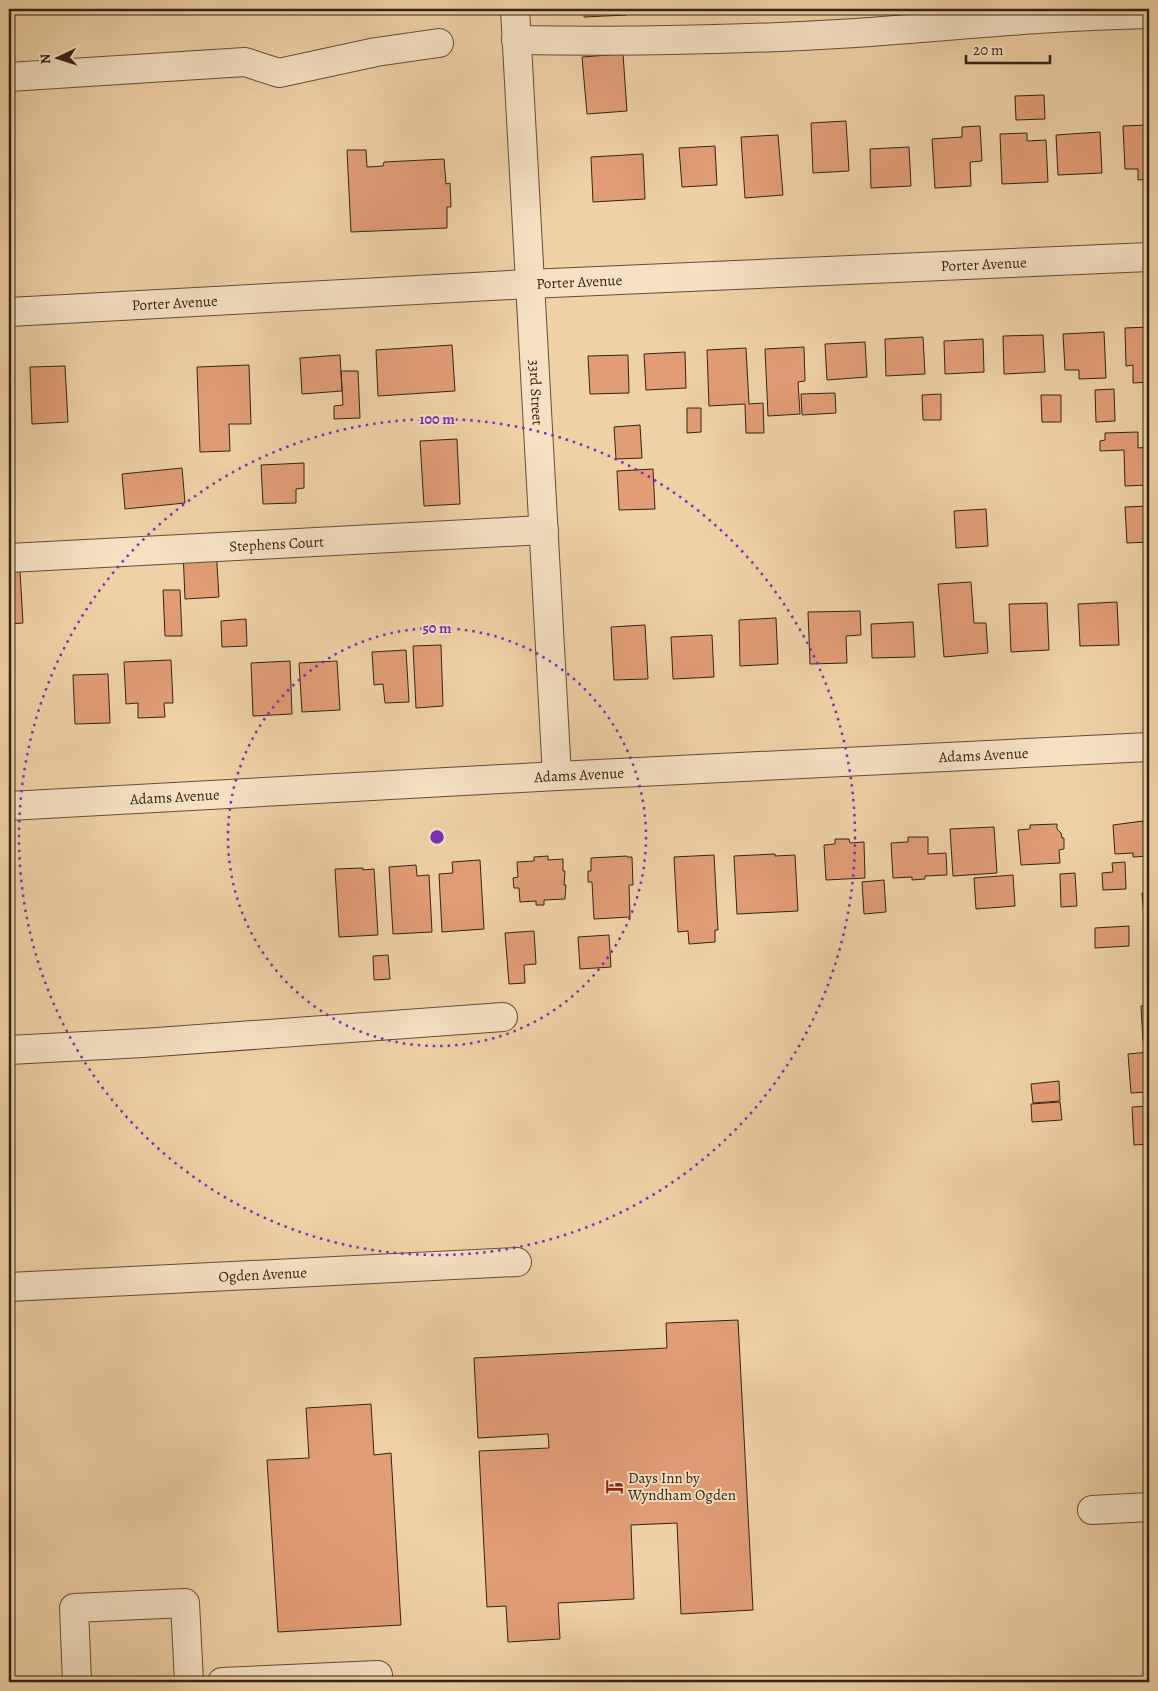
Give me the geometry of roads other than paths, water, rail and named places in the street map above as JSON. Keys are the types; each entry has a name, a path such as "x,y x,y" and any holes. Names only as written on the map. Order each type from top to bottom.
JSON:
{"street":[{"name":"33rd Street","path":"515,9 557,776"},
{"path":"516,40 580,42 853,33 1096,15 1149,14"},
{"path":"9,76 245,62 279,73 376,52 438,43"},
{"name":"Porter Avenue","path":"9,312 529,284 1149,257"},
{"name":"Stephens Court","path":"9,558 544,530"},
{"name":"Adams Avenue","path":"9,806 557,776 1149,747"},
{"path":"9,1050 143,1043 503,1017"},
{"name":"Ogden Avenue","path":"9,1286 517,1262"},
{"path":"1092,1510 1149,1506"},
{"path":"77,1682 74,1608 185,1603 189,1682"},
{"path":"222,1682 314,1680 378,1676 378,1682"}],"place":[{"name":"Days Inn by Wyndham Ogden","path":"614,1487"}]}
